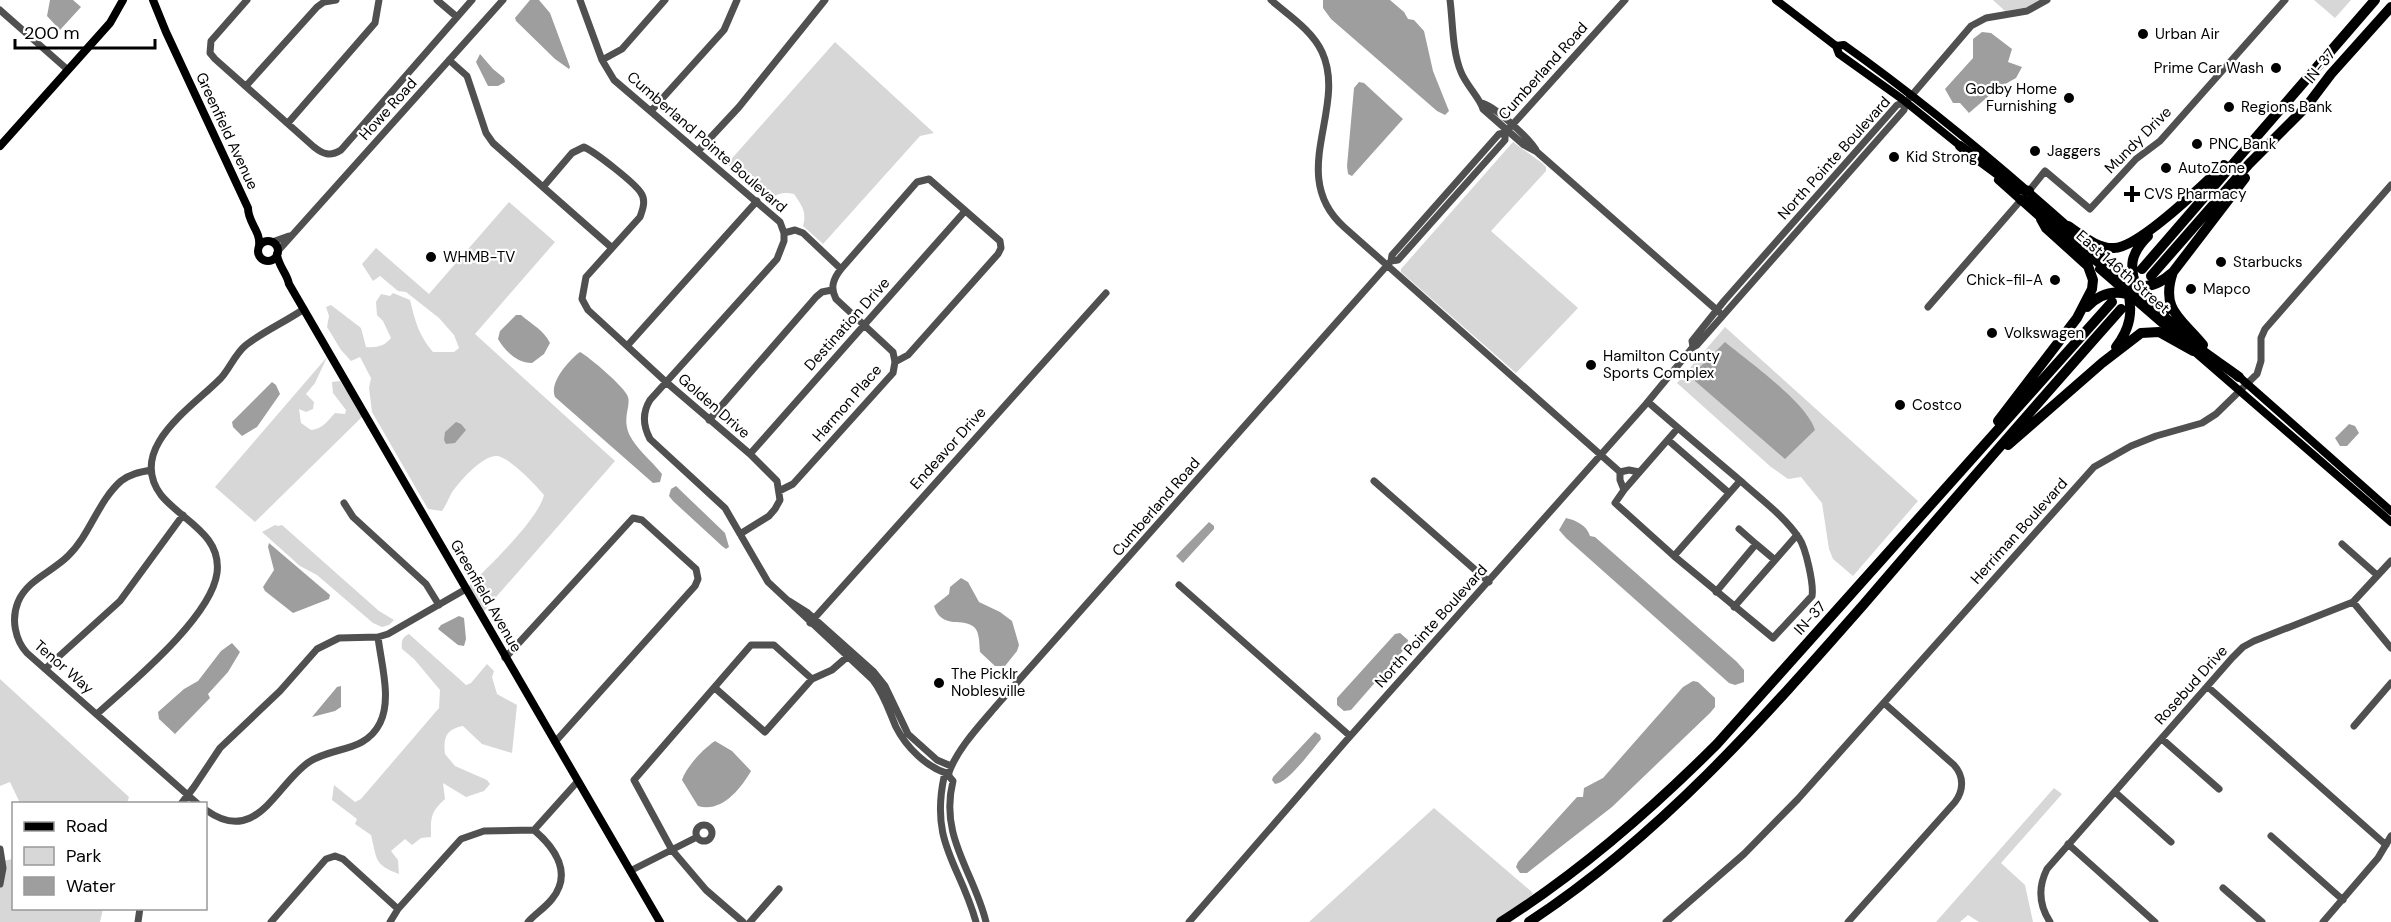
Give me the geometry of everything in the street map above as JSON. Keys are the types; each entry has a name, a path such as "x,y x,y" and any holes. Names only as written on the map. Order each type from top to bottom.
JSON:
{"highway":[{"name":"IN-37","path":"2142,268 2375,0"},
{"name":"IN-37","path":"2151,276 2263,150 2306,107 2331,74 2391,7"},
{"path":"2068,226 2097,244 2117,248 2128,244 2166,216 2253,139"},
{"path":"1960,146 2018,189 2029,191"},
{"path":"1952,480 2077,318 2099,298 2157,284 2173,272 2252,168 2263,150"},
{"path":"2021,200 2027,200 2044,213 2123,280 2141,302 2200,350 2239,376"},
{"path":"2102,363 2129,326 2131,267 2137,249 2166,216"},
{"path":"2041,219 2046,228 2084,261 2091,274 2092,289 2077,318"},
{"path":"2112,264 2123,280"},
{"path":"2173,272 2168,293 2170,306 2198,348"},
{"name":"IN-37","path":"1501,922 1594,856 1678,782 1750,707 1952,480 2116,306 1986,465 1795,683 1703,780 1615,859 1529,922"},
{"path":"1986,465 2102,363 2134,338 2153,331 2198,348"}],"main road":[{"path":"0,146 110,23 123,0"},
{"name":"Greenfield Avenue","path":"153,0 248,208 270,241"},
{"name":"East 146th Street","path":"1776,0 1836,46 1839,54 1906,102 1960,146 2041,219 2132,289 2244,388 2391,511"},
{"name":"East 146th Street","path":"1836,46 1844,45 1912,94 2029,191 2112,264 2132,289"},
{"name":"Greenfield Avenue","path":"248,208 248,214 258,233 259,246"},
{"path":"270,241 276,245 278,253 273,259 267,261 259,256 259,246 270,241"},
{"name":"Greenfield Avenue","path":"278,253 279,265 288,277 289,284"},
{"name":"Greenfield Avenue","path":"267,261 289,284 304,309 660,922"},
{"name":"East 146th Street","path":"2141,302 2198,348 2239,376 2244,388 2391,522"}],"street":[{"path":"247,0 211,41 209,47 215,59 314,147 327,155 336,154 341,150 472,0"},
{"path":"246,86 317,7 324,2 336,0"},
{"path":"288,123 375,24 379,0"},
{"path":"437,0 457,17"},
{"name":"Howe Road","path":"278,253 291,235 326,200 503,0"},
{"name":"Cumberland Pointe Boulevard","path":"580,0 602,60 614,80 757,201 780,222 784,233 782,249 777,259 645,407 645,429 651,439 726,508 764,578 789,601 795,603 879,688 897,729 907,744 934,769 949,772"},
{"path":"602,60 622,49 665,0"},
{"path":"651,111 724,30 737,0"},
{"path":"698,151 739,106 825,0"},
{"path":"1271,0 1311,36 1323,53 1327,65 1328,81 1318,175 1323,199 1337,220 1389,263 1601,454 1620,472 1624,490"},
{"path":"1450,0 1460,69 1483,109 1527,148 1537,152 1723,316"},
{"name":"Cumberland Road","path":"976,922 942,834 941,796 944,777 997,705 1389,263 1392,255 1498,134 1508,129 1625,0"},
{"path":"1906,102 1971,26 1986,18 2027,11 2047,0"},
{"name":"Mundy Drive","path":"2029,191 2045,171 2090,209 2136,159 2160,141 2285,0"},
{"path":"0,10 68,70"},
{"path":"449,60 466,76 489,138 543,187 611,248 640,217 644,205 642,193 596,153 584,147 572,153 543,187"},
{"name":"North Pointe Boulevard","path":"1693,348 1692,341 1716,310 1897,105 1906,102"},
{"name":"North Pointe Boulevard","path":"1189,922 1350,736 1489,582 1904,110 1906,102"},
{"path":"895,362 890,348 836,300 832,290 833,281 841,268 917,182 929,178 965,211"},
{"name":"Herriman Boulevard","path":"1667,922 1775,824 2094,466 2145,440 2202,423 2216,414 2244,388 2260,368 2261,338 2265,329 2391,185"},
{"path":"1928,307 2021,200"},
{"path":"627,346 757,201"},
{"name":"Harmon Place","path":"779,491 793,484 892,373 895,362 908,355 998,255 1001,248 1000,241 965,211"},
{"name":"Destination Drive","path":"750,454 965,211"},
{"path":"784,233 795,230 803,233 841,268"},
{"name":"Howe Road","path":"270,241 291,235"},
{"name":"Golden Drive","path":"611,248 586,277 582,299 588,310 666,382 750,454 777,482 779,491"},
{"path":"709,420 816,297 822,292 832,290"},
{"name":"Endeavor Drive","path":"812,621 1106,293"},
{"path":"97,714 172,645 214,584 217,567 213,548 206,536 160,493 151,470 154,451 161,436 221,377 242,349 304,309"},
{"path":"1648,402 1740,481 1776,513 1804,546 1813,592 1809,600 1773,638 1617,507 1616,500 1678,428"},
{"path":"1668,440 1729,493"},
{"name":"Tenor Way","path":"151,470 137,473 121,482 71,553 30,585 18,601 15,618 19,643 27,653 196,802"},
{"path":"1620,472 1629,470 1639,472"},
{"path":"1374,481 1489,582"},
{"path":"1674,556 1740,481"},
{"path":"740,534 769,516 780,500 779,491"},
{"path":"344,502 353,517 426,584 440,606"},
{"path":"45,669 120,601 183,515"},
{"path":"505,658 631,519 642,520 696,569 697,582 555,742"},
{"path":"1740,530 1775,560"},
{"path":"1734,607 1797,535"},
{"path":"1716,592 1756,544"},
{"path":"2342,544 2377,575"},
{"name":"Rosebud Drive","path":"2050,922 2043,907 2041,883 2051,862 2232,658 2248,644 2353,602 2391,561"},
{"path":"1179,585 1350,736"},
{"path":"183,802 220,748 280,691 317,649 339,638 378,637 394,632 466,590"},
{"path":"2353,602 2391,648"},
{"name":"Cumberland Pointe Boulevard","path":"812,621 878,676 908,734 949,772"},
{"path":"207,810 227,820 250,818 268,807 310,761 356,747 369,738 379,725 385,709 378,637"},
{"path":"742,922 706,890 672,850 634,780 751,645 774,645 812,679"},
{"path":"715,688 765,732 812,679 832,670 848,657"},
{"path":"2354,726 2391,684"},
{"path":"2208,687 2386,845"},
{"path":"1848,922 1955,802 1962,786 1960,774 1954,765 1884,703"},
{"path":"2162,739 2219,789"},
{"path":"949,772 953,781 950,811 954,838 986,922"},
{"path":"534,830 578,782"},
{"path":"2115,792 2171,842"},
{"path":"390,922 398,909 461,839 484,831 534,830 557,854 561,875 554,897 528,922"},
{"path":"2271,836 2343,900"},
{"path":"2323,922 2378,858 2391,836"},
{"path":"630,871 697,837"},
{"path":"2068,844 2155,922"},
{"path":"0,849 3,868 0,884"},
{"path":"271,922 331,857 343,859 398,909"},
{"path":"2223,888 2262,922"},
{"path":"750,922 779,889"}],"green space":[{"path":"1993,0 2041,0 2029,7 2005,11"},
{"path":"2314,0 2351,0 2335,18"},
{"path":"835,42 934,133 920,136 823,244 803,226 803,209 794,194 780,194 769,201 727,164"},
{"path":"1513,142 1542,163 1546,171 1491,231 1578,308 1516,373 1401,272 1401,269"},
{"path":"509,202 555,242 475,334 615,461 483,612 468,587 523,530 544,495 515,466 497,456 484,460 471,470 454,489 442,511 428,509 372,412 369,388 371,378 360,357 351,361 341,350 327,327 329,316 326,307 331,305 361,328 366,347 377,347 391,338 383,321 377,315 376,302 381,294 390,296 393,293 410,300 418,328 433,352 454,352 459,348 454,335 439,318 406,292 398,291 380,276 373,281 362,264 376,248 429,294"},
{"path":"1725,327 1918,501 1853,576 1833,559 1829,549 1822,503 1801,477 1788,479 1771,467 1677,383"},
{"path":"327,357 315,383 306,394 314,402 313,409 306,412 299,409 301,423 311,430 319,428 335,413 345,414 346,410 333,393 332,382 340,381 363,416 255,522 215,487"},
{"path":"275,525 282,525 379,611 394,620 382,627 373,623 317,575 300,566 262,532"},
{"path":"409,634 466,685 471,683 487,664 494,671 492,677 497,694 517,705 512,753 482,744 463,726 449,732 445,739 445,754 455,766 487,780 490,784 484,791 466,797 443,783 445,799 432,816 431,837 421,838 412,845 405,839 391,851 398,860 399,874 381,864 376,856 371,835 355,824 357,819 332,800 334,785 355,802 361,799 439,708 440,690 414,659 402,649 402,640"},
{"path":"0,679 129,797 127,802 20,802 10,782 0,786"},
{"path":"2054,788 2062,794 2001,863 2025,885 2033,922 1979,922 1968,915 1960,922 1936,922"},
{"path":"1434,808 1533,893 1521,909 1498,922 1309,922"},
{"path":"0,849 3,861 12,859 12,910 103,910 100,922 0,922"}],"water":[{"path":"50,0 73,0 81,7 60,30 47,16"},
{"path":"530,0 539,0 550,13 569,69 555,59 516,21 515,18"},
{"path":"1323,0 1390,0 1404,12 1408,19 1414,20 1424,31 1433,71 1449,111 1445,115 1437,111 1331,19 1323,8"},
{"path":"1982,32 1991,33 2012,49 2008,62 2022,67 2016,78 1998,88 1969,113 1960,103 1953,103 1945,89 1973,58 1973,39"},
{"path":"480,54 504,78 505,82 498,86 488,86 476,62"},
{"path":"1359,82 1364,83 1403,119 1352,176 1348,174 1347,166 1354,88"},
{"path":"516,315 521,315 537,328 550,343 544,354 532,363 512,356 498,339 500,331"},
{"path":"1725,342 1776,383 1810,419 1815,430 1785,459 1695,381 1697,370"},
{"path":"580,352 591,359 626,393 629,401 626,422 629,434 662,474 660,482 653,483 555,397 557,379"},
{"path":"272,382 280,394 257,427 242,436 233,427 232,422"},
{"path":"456,422 466,430 455,443 446,444 445,432"},
{"path":"2349,424 2355,426 2359,433 2347,446 2340,446 2335,438"},
{"path":"676,486 725,533 729,547 726,549 722,546 673,501 669,496 671,489"},
{"path":"1566,518 1583,526 1590,536 1595,537 1737,662 1744,670 1744,682 1735,685 1729,683 1566,538 1559,530"},
{"path":"1209,522 1214,529 1183,563 1176,556"},
{"path":"269,543 330,595 329,599 293,613 265,591 263,587 274,570"},
{"path":"961,578 968,582 979,602 1000,612 1012,621 1019,645 1005,666 995,666 980,652 979,636 975,628 965,623 942,618 934,606 949,594 950,587"},
{"path":"459,616 464,618 466,639 464,646 458,645 438,629 441,625"},
{"path":"1400,633 1408,640 1407,646 1351,710 1344,711 1337,705 1337,698 1395,634"},
{"path":"232,643 240,652 228,672 208,694 210,698 175,734 159,719 158,712 184,689 198,681 221,651"},
{"path":"1693,681 1698,682 1715,698 1715,707 1710,713 1612,807 1527,873 1520,873 1516,867 1518,862 1577,797 1583,797 1584,788 1603,778 1683,687"},
{"path":"341,686 341,707 335,711 312,717 337,687"},
{"path":"1315,732 1320,735 1321,739 1293,772 1275,784 1273,777"},
{"path":"715,741 732,751 751,771 735,792 722,803 706,807 698,806 682,780 696,758"}],"place":[{"name":"Urban Air","path":"2143,34"},
{"name":"Prime Car Wash","path":"2276,68"},
{"name":"Godby Home Furnishing","path":"2069,98"},
{"name":"Regions Bank","path":"2229,107"},
{"name":"PNC Bank","path":"2197,144"},
{"name":"Jaggers","path":"2035,151"},
{"name":"Kid Strong","path":"1894,157"},
{"name":"AutoZone","path":"2166,168"},
{"name":"CVS Pharmacy","path":"2132,194"},
{"name":"WHMB-TV","path":"431,257"},
{"name":"Starbucks","path":"2221,262"},
{"name":"Chick-fil-A","path":"2055,280"},
{"name":"Mapco","path":"2191,289"},
{"name":"Volkswagen","path":"1992,333"},
{"name":"Hamilton County Sports Complex","path":"1591,365"},
{"name":"Costco","path":"1900,405"},
{"name":"The Picklr Noblesville","path":"939,683"}]}
